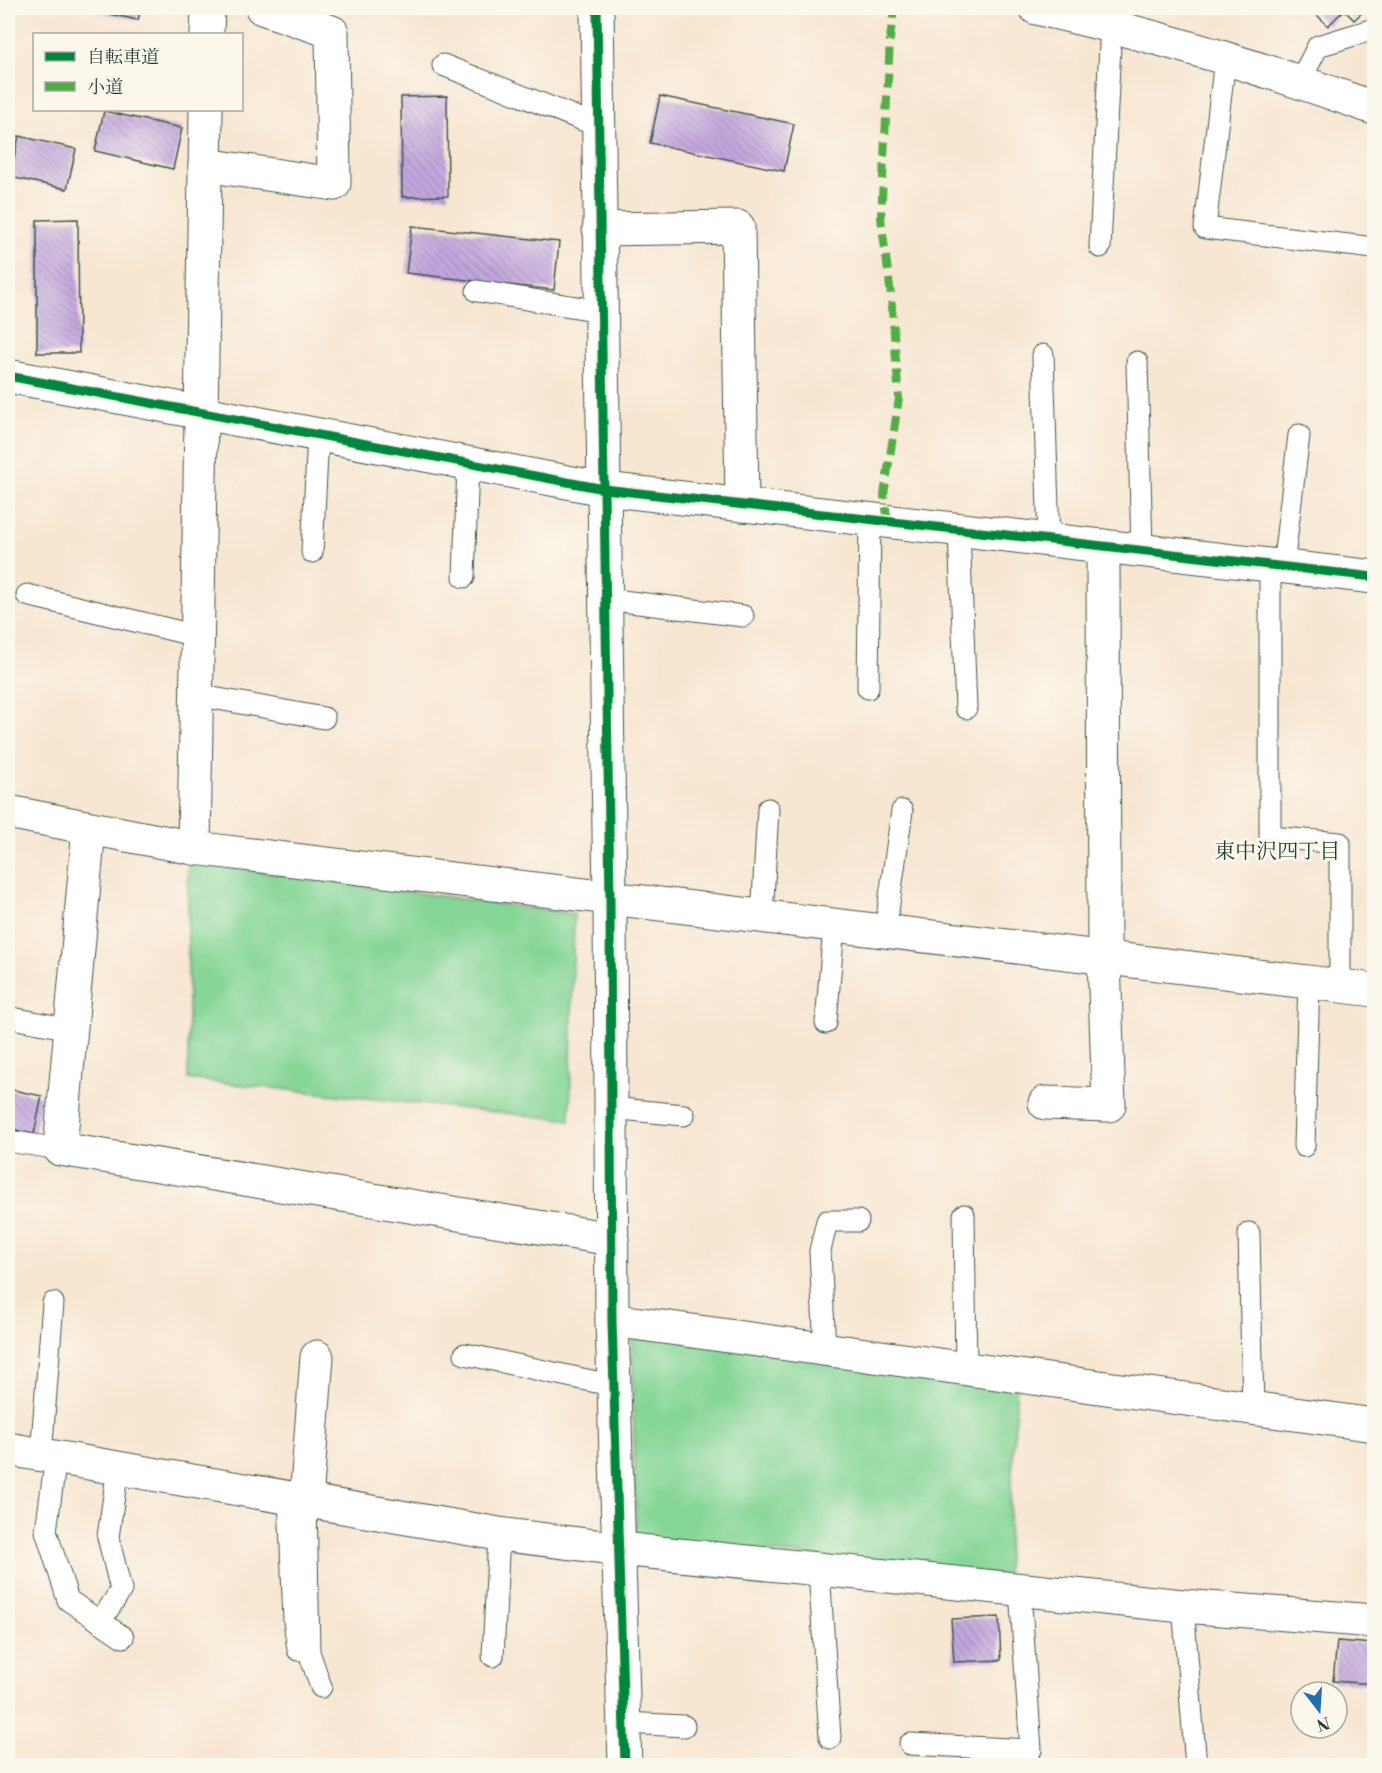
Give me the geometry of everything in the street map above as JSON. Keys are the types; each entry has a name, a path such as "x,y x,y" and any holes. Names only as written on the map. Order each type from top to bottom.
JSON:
{"street":[{"path":"207,33 208,8"},
{"path":"205,165 334,184 332,32 262,8"},
{"path":"597,8 610,899 612,1320 626,1766"},
{"path":"1036,8 1112,25 1225,58 1300,81 1374,108"},
{"path":"194,848 206,111"},
{"path":"600,229 738,227 742,504"},
{"path":"8,376 604,489 1374,577"},
{"path":"1045,1103 1109,1105 1104,959 1103,546"},
{"path":"8,812 194,848 1374,990"},
{"path":"89,828 60,1149 612,1239"},
{"path":"612,1320 1374,1425"},
{"path":"298,1499 317,1357"},
{"path":"8,1449 499,1534 620,1549 1020,1590 1374,1621"}],"lane":[{"path":"1100,247 1112,25"},
{"path":"1300,81 1318,46 1374,29"},
{"path":"1225,58 1205,228 1374,248"},
{"path":"442,65 598,126"},
{"path":"477,291 601,311"},
{"path":"1043,355 1049,540"},
{"path":"1137,363 1142,550"},
{"path":"1299,435 1276,566 1270,837 1340,843 1304,1146"},
{"path":"312,552 318,436"},
{"path":"464,577 468,463"},
{"path":"868,688 870,519"},
{"path":"959,530 966,708"},
{"path":"27,595 197,636"},
{"path":"606,599 743,616"},
{"path":"196,694 324,718"},
{"path":"762,917 768,809"},
{"path":"885,932 902,811"},
{"path":"826,1023 834,926"},
{"path":"12,1018 71,1029"},
{"path":"610,1108 684,1115"},
{"path":"8,1141 60,1149"},
{"path":"964,1215 966,1369"},
{"path":"825,1349 820,1251 827,1221 858,1221"},
{"path":"1248,1233 1252,1408"},
{"path":"53,1303 46,1531 68,1600 123,1637"},
{"path":"465,1354 615,1386"},
{"path":"100,1622 122,1590 108,1537 118,1468"},
{"path":"298,1499 294,1620 300,1667"},
{"path":"298,1499 309,1652 321,1687"},
{"path":"493,1656 499,1534"},
{"path":"819,1570 830,1738"},
{"path":"910,1744 1031,1750 1020,1590"},
{"path":"1183,1606 1196,1766"},
{"path":"625,1723 684,1726"}],"green space":[{"path":"188,862 574,914 570,1120 188,1079"},
{"path":"642,1334 1017,1386 1006,1575 645,1540 636,1534 632,1340"}],"building":[{"path":"81,8 141,8 138,20"},
{"path":"1310,8 1367,8 1354,20 1344,10 1328,26"},
{"path":"447,96 448,196 402,197 401,97"},
{"path":"660,96 794,124 784,171 650,143"},
{"path":"104,111 182,128 173,169 95,151"},
{"path":"19,136 76,149 67,189 10,177"},
{"path":"78,219 79,353 37,353 37,220"},
{"path":"412,226 559,242 554,290 406,273"},
{"path":"8,1089 42,1096 34,1134 8,1128"},
{"path":"999,1617 1001,1660 954,1662 951,1619"},
{"path":"1337,1641 1374,1644 1374,1684 1333,1680"}],"marked path":[{"path":"888,522 884,495 899,398 891,295 881,218 890,39 894,8"}],"cycle path":[{"path":"597,8 610,899 612,1320 625,1766"},
{"path":"8,376 604,489 1374,577"}],"district":[{"name":"東中沢四丁目","path":"1277,851"}]}
